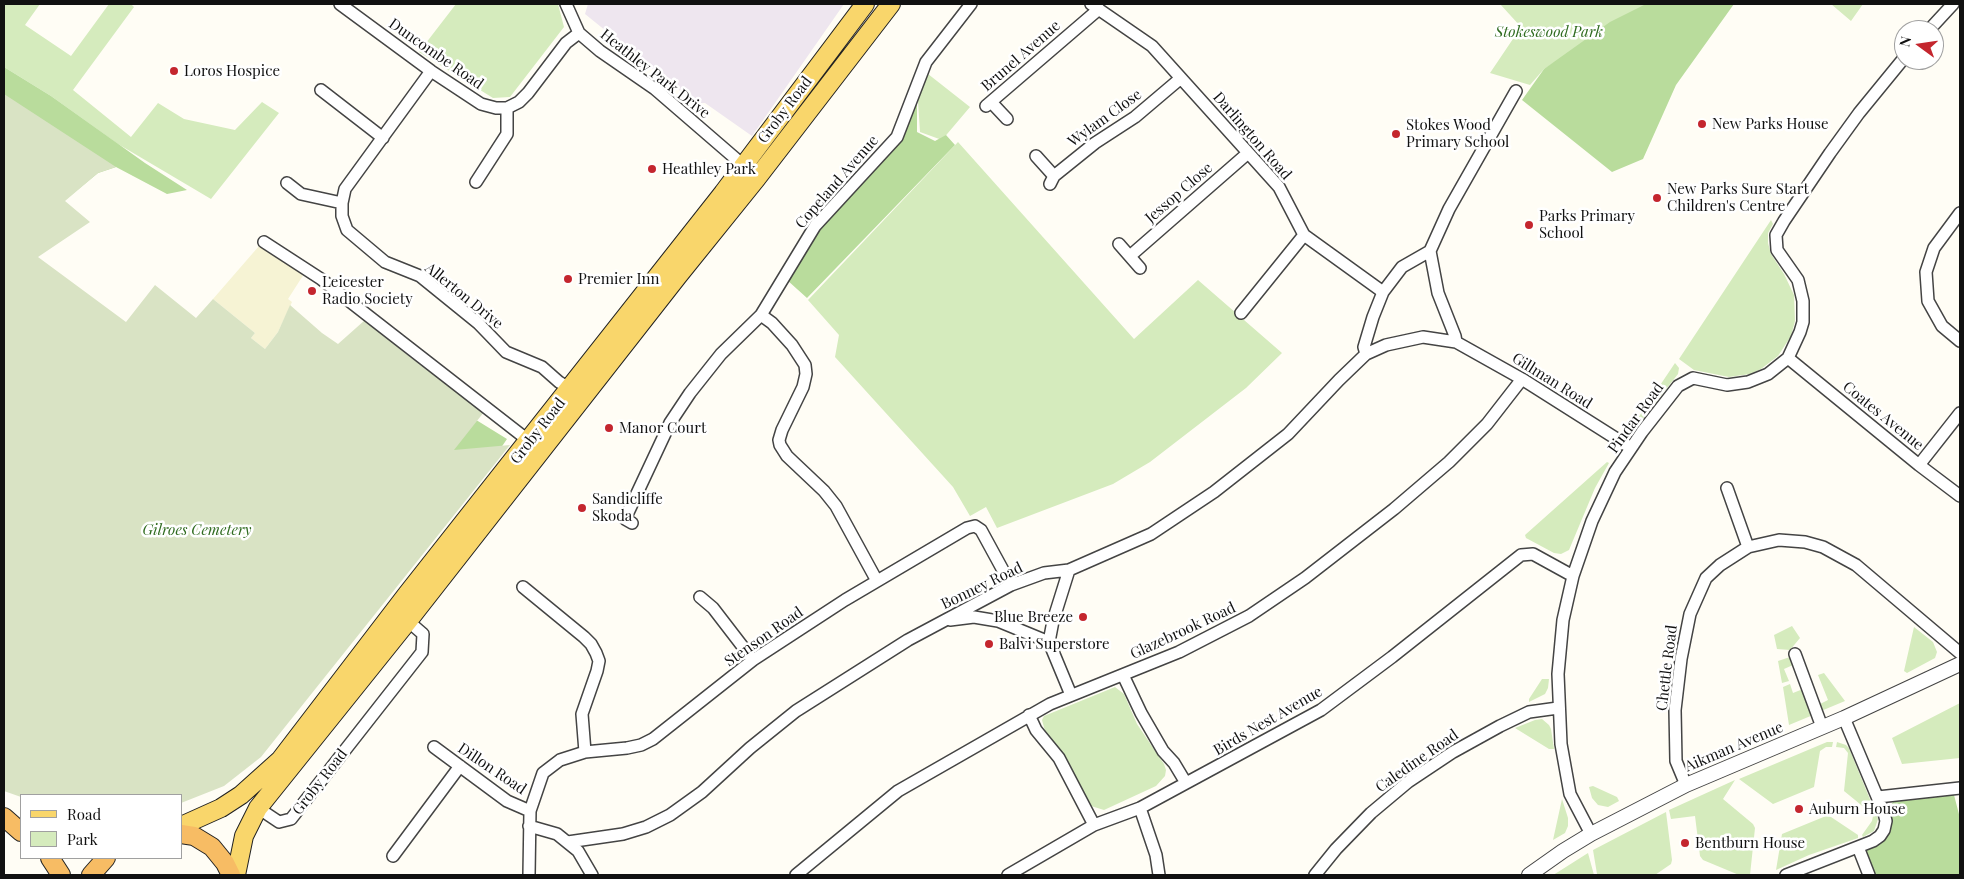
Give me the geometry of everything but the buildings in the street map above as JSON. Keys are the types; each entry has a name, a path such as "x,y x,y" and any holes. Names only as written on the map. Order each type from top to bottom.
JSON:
{"highway":[{"path":"4,817 20,823"},
{"path":"4,817 20,831"},
{"path":"182,834 194,836 212,847 225,863 231,875"},
{"path":"51,859 61,875"},
{"path":"91,875 105,859"}],"main road":[{"name":"Groby Road","path":"182,826 221,808 241,795 280,760 412,588 723,194 865,4"},
{"name":"Groby Road","path":"236,875 244,836 258,808 408,622 582,397 763,171 891,4"}],"street":[{"name":"Duncombe Road","path":"340,4 431,71 481,104 496,108 507,108"},
{"name":"Heathley Park Drive","path":"566,4 579,33 600,51 655,89 743,165 763,171"},
{"name":"Copeland Avenue","path":"632,523 626,519 670,423 690,393 721,354 761,315 813,228 897,137 926,62 971,4"},
{"path":"1938,20 1953,4"},
{"name":"Darlington Road","path":"1095,7 1152,46 1279,187 1304,235 1383,292"},
{"name":"Brunel Avenue","path":"1007,119 989,104 1095,7"},
{"path":"476,182 507,134 507,108 519,102 528,93 566,42 579,33"},
{"name":"Pindar Road","path":"1591,834 1570,794 1561,744 1558,708 1558,674 1563,620 1583,543 1602,498 1631,448 1672,392 1685,381 1693,378 1727,385 1748,382 1768,374 1788,358 1796,343 1803,322 1803,301 1798,280 1777,250 1776,235 1830,153 1859,113 1894,70"},
{"path":"286,184 301,194 342,203 344,189 431,71"},
{"name":"Wylam Close","path":"1036,156 1052,180 1095,143 1135,117 1181,78"},
{"path":"321,90 383,138"},
{"path":"1456,342 1438,293 1430,251 1449,209 1516,91"},
{"name":"Jessop Close","path":"1130,256 1248,153"},
{"name":"Allerton Drive","path":"342,203 342,216 347,230 385,262 420,276 478,323 506,352 542,367 570,389"},
{"path":"1960,213 1934,248 1926,272 1928,301 1942,326 1960,341"},
{"path":"1241,313 1304,235"},
{"path":"264,242 321,279 529,441"},
{"path":"1119,244 1140,268"},
{"path":"1366,354 1364,347 1383,292 1402,267 1430,251"},
{"path":"761,315 772,323 792,344 805,365 806,374 803,387 782,430 779,440 780,445 787,456 824,491 836,506 876,581"},
{"name":"Gillman Road","path":"1366,354 1386,345 1423,337 1456,342 1522,379 1631,448"},
{"name":"Bonney Road","path":"568,842 623,834 646,827 670,815 702,792 750,748 796,711 877,659 1010,585 1044,573 1069,570 1151,534 1214,492 1288,434 1366,354"},
{"name":"Coates Avenue","path":"1788,358 1960,496"},
{"name":"Glazebrook Road","path":"796,875 898,791 1029,715 1071,695 1180,652 1240,620 1305,578 1394,509 1449,462 1487,424 1522,379"},
{"path":"1919,465 1960,413"},
{"path":"1727,488 1748,547"},
{"name":"Stenson Road","path":"530,810 544,773 560,760 585,752 641,745 653,739 753,660 876,581 972,526 982,530 1010,585"},
{"name":"Chettle Road","path":"1686,785 1676,761 1675,710 1681,659 1690,614 1706,578 1720,565 1748,547 1779,540 1805,542 1823,547 1856,564 1960,653"},
{"name":"Birds Nest Avenue","path":"1008,875 1094,825 1140,808 1321,710 1392,657 1521,555 1533,554 1573,576"},
{"path":"1069,570 1053,621 1049,642 1071,695"},
{"path":"523,587 592,644 596,653 599,661 597,671 582,714 585,752"},
{"path":"700,598 713,608 753,660"},
{"path":"942,622 974,618 998,621 1049,642"},
{"name":"Groby Road","path":"258,808 279,822 291,819 422,652 423,634 408,622"},
{"path":"1795,654 1822,727"},
{"name":"Aikman Avenue","path":"1529,875 1591,834 1686,785 1844,718 1960,664"},
{"path":"1124,675 1141,713 1163,751 1186,783"},
{"name":"Caledine Road","path":"1315,875 1336,849 1371,813 1408,782 1453,752 1500,726 1529,712 1558,708"},
{"path":"1029,715 1036,730 1063,764 1094,825"},
{"path":"1786,875 1873,841 1884,830 1886,822 1878,796 1844,718"},
{"name":"Dillon Road","path":"434,748 508,802 530,810 529,875"},
{"path":"393,856 460,766"},
{"path":"1878,796 1960,788"},
{"path":"1140,808 1156,856 1159,875"},
{"path":"529,826 557,834 568,842 578,850 592,875"},
{"path":"1858,847 1869,875"}],"shaded area":[{"path":"588,4 844,4 752,136 705,103 695,103 585,14"},
{"path":"259,246 304,274 288,299 292,302 278,332 265,349 251,338 255,333 213,299"}],"green space":[{"path":"4,4 40,4 25,25 71,56 109,4 131,4 134,7 73,90 131,137 158,103 184,119 235,130 262,102 279,113 211,199 118,144 51,96 4,67"},
{"path":"456,4 558,4 564,27 510,97 493,98 419,52"},
{"name":"Stokeswood Park","path":"1500,4 1648,4 1544,69 1530,85 1490,73 1521,27"},
{"path":"1646,4 1734,4 1676,85 1643,159 1612,172 1522,100 1544,69 1610,22"},
{"path":"1831,4 1863,4 1851,21"},
{"path":"4,67 51,96 145,163 187,190 167,194 116,167 98,173 64,201 4,152"},
{"path":"923,70 970,107 942,140 920,132 917,86"},
{"path":"917,86 917,132 935,141 946,135 955,145 807,298 787,280 807,236 895,139"},
{"name":"Gilroes Cemetery","path":"4,94 116,167 98,173 65,201 90,222 38,257 126,322 155,285 196,318 213,299 255,333 251,338 265,349 278,332 290,305 322,333 338,344 365,320 410,357 484,412 454,450 510,445 261,757 224,786 182,803 182,794 20,794 20,797 4,791"},
{"path":"958,142 1134,339 1198,280 1282,353 1246,388 1150,462 1113,484 997,528 986,507 970,516 953,487 835,357 839,335 808,300"},
{"path":"1771,220 1773,224 1768,233 1768,243 1771,254 1784,274 1794,295 1795,321 1791,336 1778,356 1761,369 1750,374 1729,377 1694,370 1679,359"},
{"path":"1675,363 1679,368 1678,374 1637,426 1634,424"},
{"path":"460,410 507,439 492,461 346,469"},
{"path":"1607,462 1609,463 1595,488 1569,550 1561,554 1554,553 1526,538 1525,535"},
{"path":"1792,626 1800,638 1790,650 1777,649 1774,635"},
{"path":"1914,627 1933,642 1937,652 1935,658 1907,673 1904,671"},
{"path":"1790,657 1793,665 1784,669 1789,681 1782,683 1778,661"},
{"path":"1824,673 1845,701 1821,711 1818,705 1828,700 1818,675"},
{"path":"1542,679 1549,679 1545,694 1529,702 1529,699"},
{"path":"1790,684 1793,693 1803,689 1813,715 1789,725 1783,687"},
{"path":"1115,687 1124,694 1137,724 1164,764 1166,770 1165,776 1156,786 1104,810 1091,806 1070,765 1045,731 1042,720 1044,716"},
{"path":"1960,703 1960,758 1902,764 1892,738"},
{"path":"1542,719 1551,729 1554,749 1549,749 1515,728"},
{"path":"1827,742 1833,742 1832,747 1826,747 1820,751 1814,787 1773,804 1739,779"},
{"path":"1837,742 1849,748 1878,819 1874,831 1863,837 1862,835 1872,821 1873,816 1844,791 1848,753 1844,748 1836,747"},
{"path":"1735,780 1723,799 1753,824 1755,828 1750,875 1739,875 1703,860 1700,856 1695,816 1671,819 1669,810"},
{"path":"1593,786 1617,797 1619,801 1608,807 1598,805 1592,798 1589,787"},
{"path":"1954,795 1960,818 1960,875 1876,875 1865,848 1874,845 1888,809 1893,802"},
{"path":"1562,799 1568,818 1568,826 1565,833 1553,840"},
{"path":"1666,812 1671,864 1655,875 1597,874 1593,850"},
{"path":"1826,816 1831,817 1858,835 1858,838 1809,855 1776,870 1782,834"},
{"path":"1588,853 1594,875 1553,875 1558,872"}],"place":[{"name":"Loros Hospice","path":"174,71"},
{"name":"New Parks House","path":"1702,124"},
{"name":"Stokes Wood Primary School","path":"1396,134"},
{"name":"Heathley Park","path":"652,169"},
{"name":"New Parks Sure Start Children's Centre","path":"1657,198"},
{"name":"Parks Primary School","path":"1529,225"},
{"name":"Premier Inn","path":"568,279"},
{"name":"Leicester Radio Society","path":"312,291"},
{"name":"Manor Court","path":"609,428"},
{"name":"Sandicliffe Skoda","path":"582,508"},
{"name":"Blue Breeze","path":"1083,617"},
{"name":"Balvi Superstore","path":"989,644"},
{"name":"Auburn House","path":"1799,809"},
{"name":"Bentburn House","path":"1685,843"}]}
